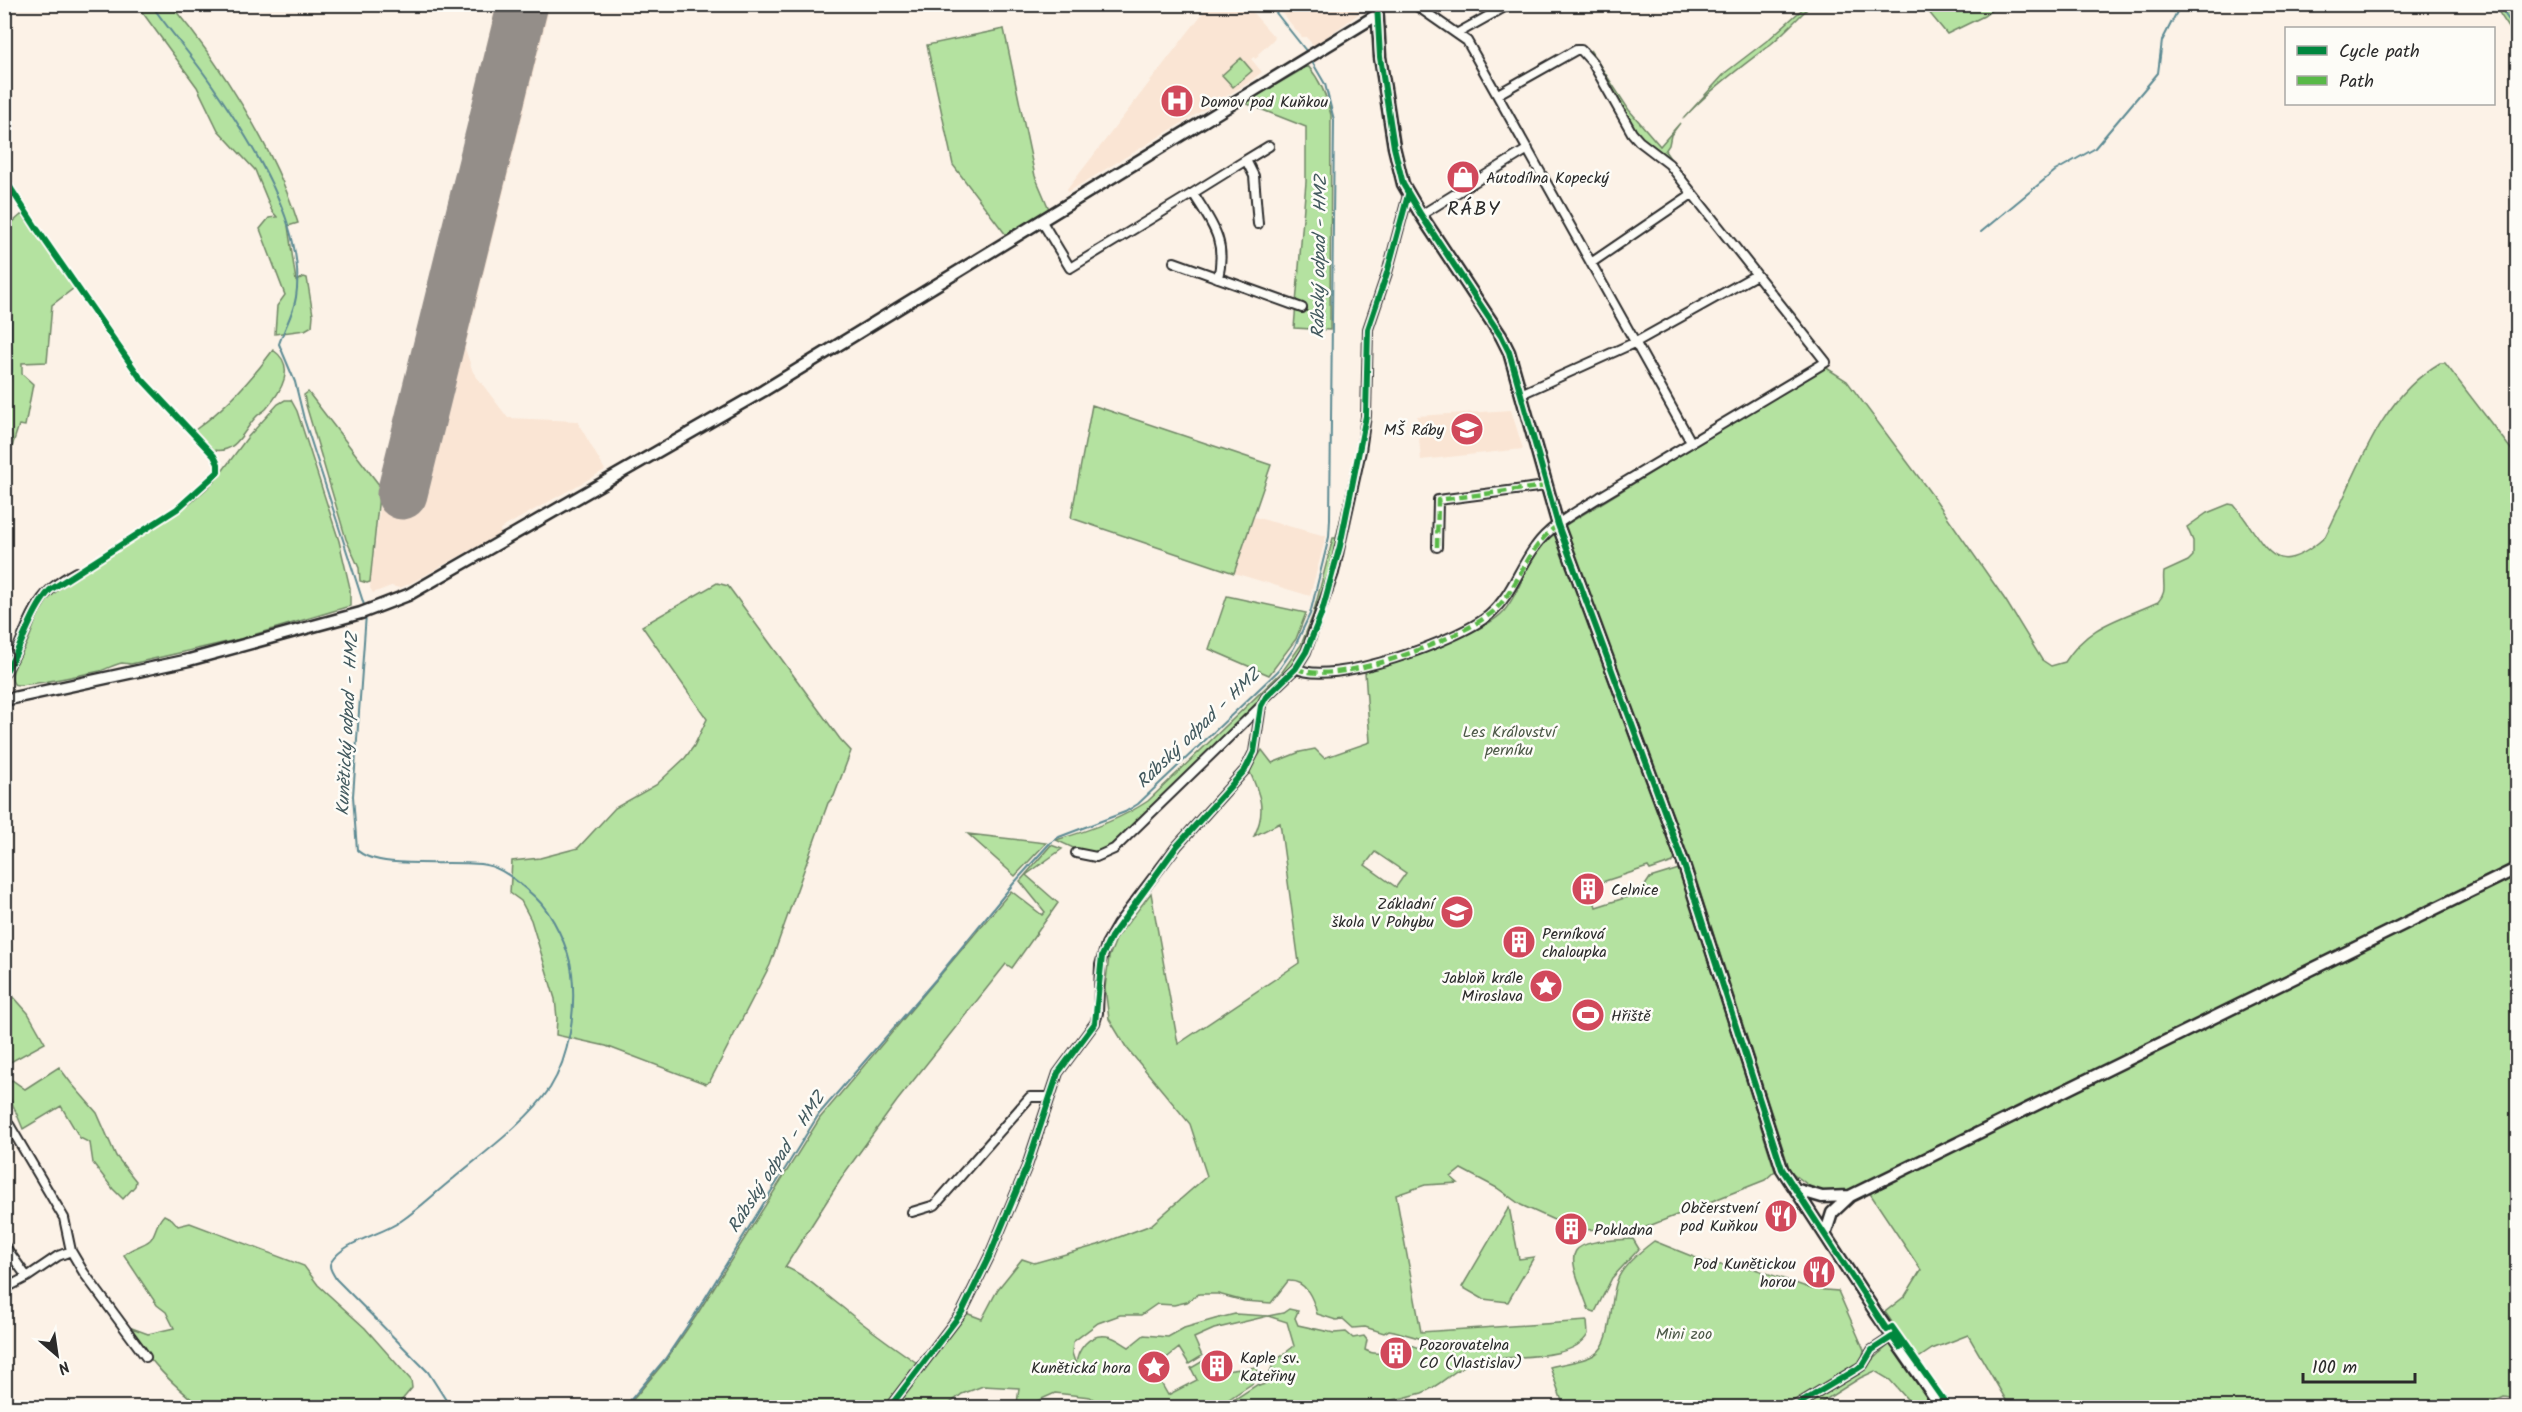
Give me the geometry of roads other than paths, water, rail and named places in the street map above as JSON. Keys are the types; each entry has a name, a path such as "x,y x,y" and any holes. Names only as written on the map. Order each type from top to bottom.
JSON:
{"street":[{"path":"1414,4 1467,40 1692,442"},
{"path":"1458,33 1510,4"},
{"path":"4,700 189,660 365,612 408,595 699,429 1308,56 1377,10"},
{"path":"1377,10 1380,57 1394,147 1408,195 1502,336 1509,352 1558,525 1683,862 1782,1169 1892,1337 1942,1407"},
{"path":"1296,668 1312,674 1360,669 1450,638 1469,628 1488,616 1504,600 1535,547 1558,525 1600,497 1826,362 1669,164 1632,133 1592,62 1581,50 1576,50 1498,94"},
{"path":"1041,220 1070,268 1269,146"},
{"path":"1420,215 1528,149"},
{"path":"1246,160 1254,176 1258,224"},
{"path":"1193,193 1216,231 1220,242 1222,261 1218,278"},
{"path":"1591,263 1692,194"},
{"path":"1076,853 1096,857 1114,849 1261,706 1296,668 1306,652 1334,573 1361,451 1366,416 1368,329 1387,273 1408,195"},
{"path":"1174,262 1302,308"},
{"path":"1521,394 1636,342 1756,275"},
{"path":"1437,547 1438,500 1546,486"},
{"path":"4,674 20,648 40,602 50,590 76,572"},
{"path":"889,1407 962,1312 1017,1191 1048,1097 1062,1066 1095,1023 1098,1012 1102,956 1111,937 1177,846 1245,770 1254,752 1261,706"},
{"path":"1825,1235 1832,1213 1850,1196 2517,868"},
{"path":"912,1212 935,1204 1030,1097 1048,1097"},
{"path":"4,1116 64,1218 71,1251 84,1273 146,1357"},
{"path":"1795,1189 1822,1197 1850,1196"},
{"path":"4,1245 27,1277"},
{"path":"4,1289 58,1256 71,1251"},
{"path":"1792,1407 1863,1365 1872,1350 1892,1337"}],"water":[{"path":"5,236 9,245 12,371 5,402"}],"waterway":[{"name":"Kunětický odpad - HMZ","path":"151,4 205,75 243,131 272,185 284,214 293,242 297,270 296,297 279,344 295,382 304,419 365,608"},
{"name":"Rábský odpad - HMZ","path":"1269,4 1307,52"},
{"path":"1981,232 2055,171 2094,149 2158,73 2162,41 2181,4"},
{"path":"2498,4 2518,34"},
{"name":"Rábský odpad - HMZ","path":"624,1408 665,1359 694,1316 819,1114 936,979 1014,883 1050,843 1059,837 1125,812 1138,804 1278,671 1294,648 1310,614 1329,537 1330,519 1334,120 1325,84 1311,60"},
{"name":"Kunětický odpad - HMZ","path":"366,614 353,796 357,850 381,860 473,863 499,870 542,904 564,942 572,973 572,1017 567,1047 557,1075 541,1100 505,1136 415,1211 393,1226 345,1248 330,1264 336,1279 428,1372 451,1408"}],"place":[{"name":"Domov pod Kuňkou","path":"1177,101"},
{"name":"Autodílna Kopecký","path":"1463,177"},
{"name":"MŠ Ráby","path":"1467,429"},
{"name":"Celnice","path":"1588,889"},
{"name":"Základní škola V Pohybu","path":"1457,912"},
{"name":"Perníková chaloupka","path":"1519,942"},
{"name":"Jabloň krále Miroslava","path":"1546,986"},
{"name":"Hřiště","path":"1588,1015"},
{"name":"Občerstvení pod Kuňkou","path":"1781,1216"},
{"name":"Pokladna","path":"1571,1229"},
{"name":"Pod Kunětickou horou","path":"1819,1272"},
{"name":"Pozorovatelna CO (Vlastislav)","path":"1396,1353"},
{"name":"Kaple sv. Kateřiny","path":"1217,1366"},
{"name":"Kunětická hora","path":"1154,1367"}],"district":[{"name":"RÁBY","path":"1474,208"}],"park label":[{"name":"Les Království perníku","path":"1509,740"},
{"name":"Mini zoo","path":"1684,1333"}]}
